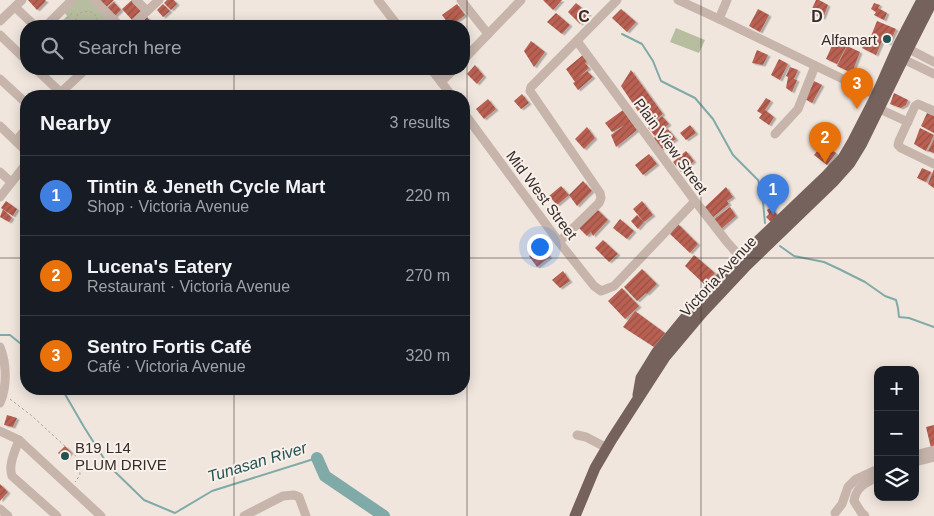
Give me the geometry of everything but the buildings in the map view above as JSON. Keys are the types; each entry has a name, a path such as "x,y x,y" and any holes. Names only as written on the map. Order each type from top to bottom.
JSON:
{"main road":[{"name":"Victoria Avenue","path":"575,516 595,468 638,399 661,354 702,313 744,261 832,182 846,160 861,145 877,102 901,52 922,0"},
{"name":"Victoria Avenue","path":"901,52 934,1"}],"street":[{"path":"0,21 22,0"},
{"path":"52,20 72,0"},
{"path":"94,0 114,20"},
{"path":"136,0 147,12"},
{"path":"137,20 159,0"},
{"path":"378,0 393,20"},
{"path":"461,0 488,34"},
{"path":"470,53 521,0"},
{"path":"559,242 599,203 601,198 600,193 530,91 531,87 617,0"},
{"path":"678,0 815,66 908,122"},
{"path":"719,19 727,0"},
{"path":"15,7 29,20"},
{"path":"0,35 20,54"},
{"name":"Plain View Street","path":"577,41 695,201 744,261"},
{"path":"901,52 934,62"},
{"path":"901,52 934,74"},
{"path":"775,134 798,109 815,66"},
{"path":"42,75 55,90"},
{"path":"63,90 78,75"},
{"path":"436,75 447,90"},
{"path":"441,82 448,75"},
{"path":"0,79 20,97"},
{"path":"934,110 918,104 915,106 898,141 898,145 901,148 934,164"},
{"name":"Mid West Street","path":"470,121 559,242 594,286 601,291 614,286 695,201"},
{"path":"0,126 20,145"},
{"path":"16,141 20,136"},
{"path":"0,197 20,171"},
{"path":"0,172 11,182"},
{"path":"0,347 5,367 1,397"},
{"path":"0,431 19,440 101,516"},
{"path":"577,435 586,437 607,448"},
{"path":"19,440 10,466 12,476 57,516"},
{"path":"919,455 934,450"},
{"path":"919,461 934,457"},
{"path":"835,513 842,504 848,487 856,479 874,471"},
{"path":"865,516 854,502 855,494 859,488 874,479"},
{"path":"244,516 283,496 294,495 299,497 304,515"},
{"path":"0,509 8,516"}],"path":[{"path":"76,20 78,14 85,11 93,12 97,20"},
{"path":"1,397 32,416 80,459 80,475 70,488"}],"green space":[{"path":"76,0 91,0 111,20 63,20 67,16 64,12"},
{"path":"676,28 705,40 699,53 670,42"}],"waterway":[{"path":"622,34 642,44 653,61 661,81 695,98 713,119 733,155 758,180 762,192 765,223"},
{"path":"780,246 794,256 824,262 865,282 885,296 896,300 899,317 909,318 934,327"},
{"name":"Tunasan River","path":"0,335 10,335 20,343"},
{"name":"Tunasan River","path":"65,395 108,465 144,500 175,513 212,491 317,458"},
{"name":"Tunasan River","path":"317,458 325,476 384,516"}],"place":[{"name":"Alfamart","path":"887,39"},
{"name":"Sentro Fortis Café","path":"857,109"},
{"name":"Lucena's Eatery","path":"825,163"},
{"name":"Tintin & Jeneth Cycle Mart","path":"773,215"},
{"name":"B19 L14 PLUM DRIVE","path":"65,456"}]}
